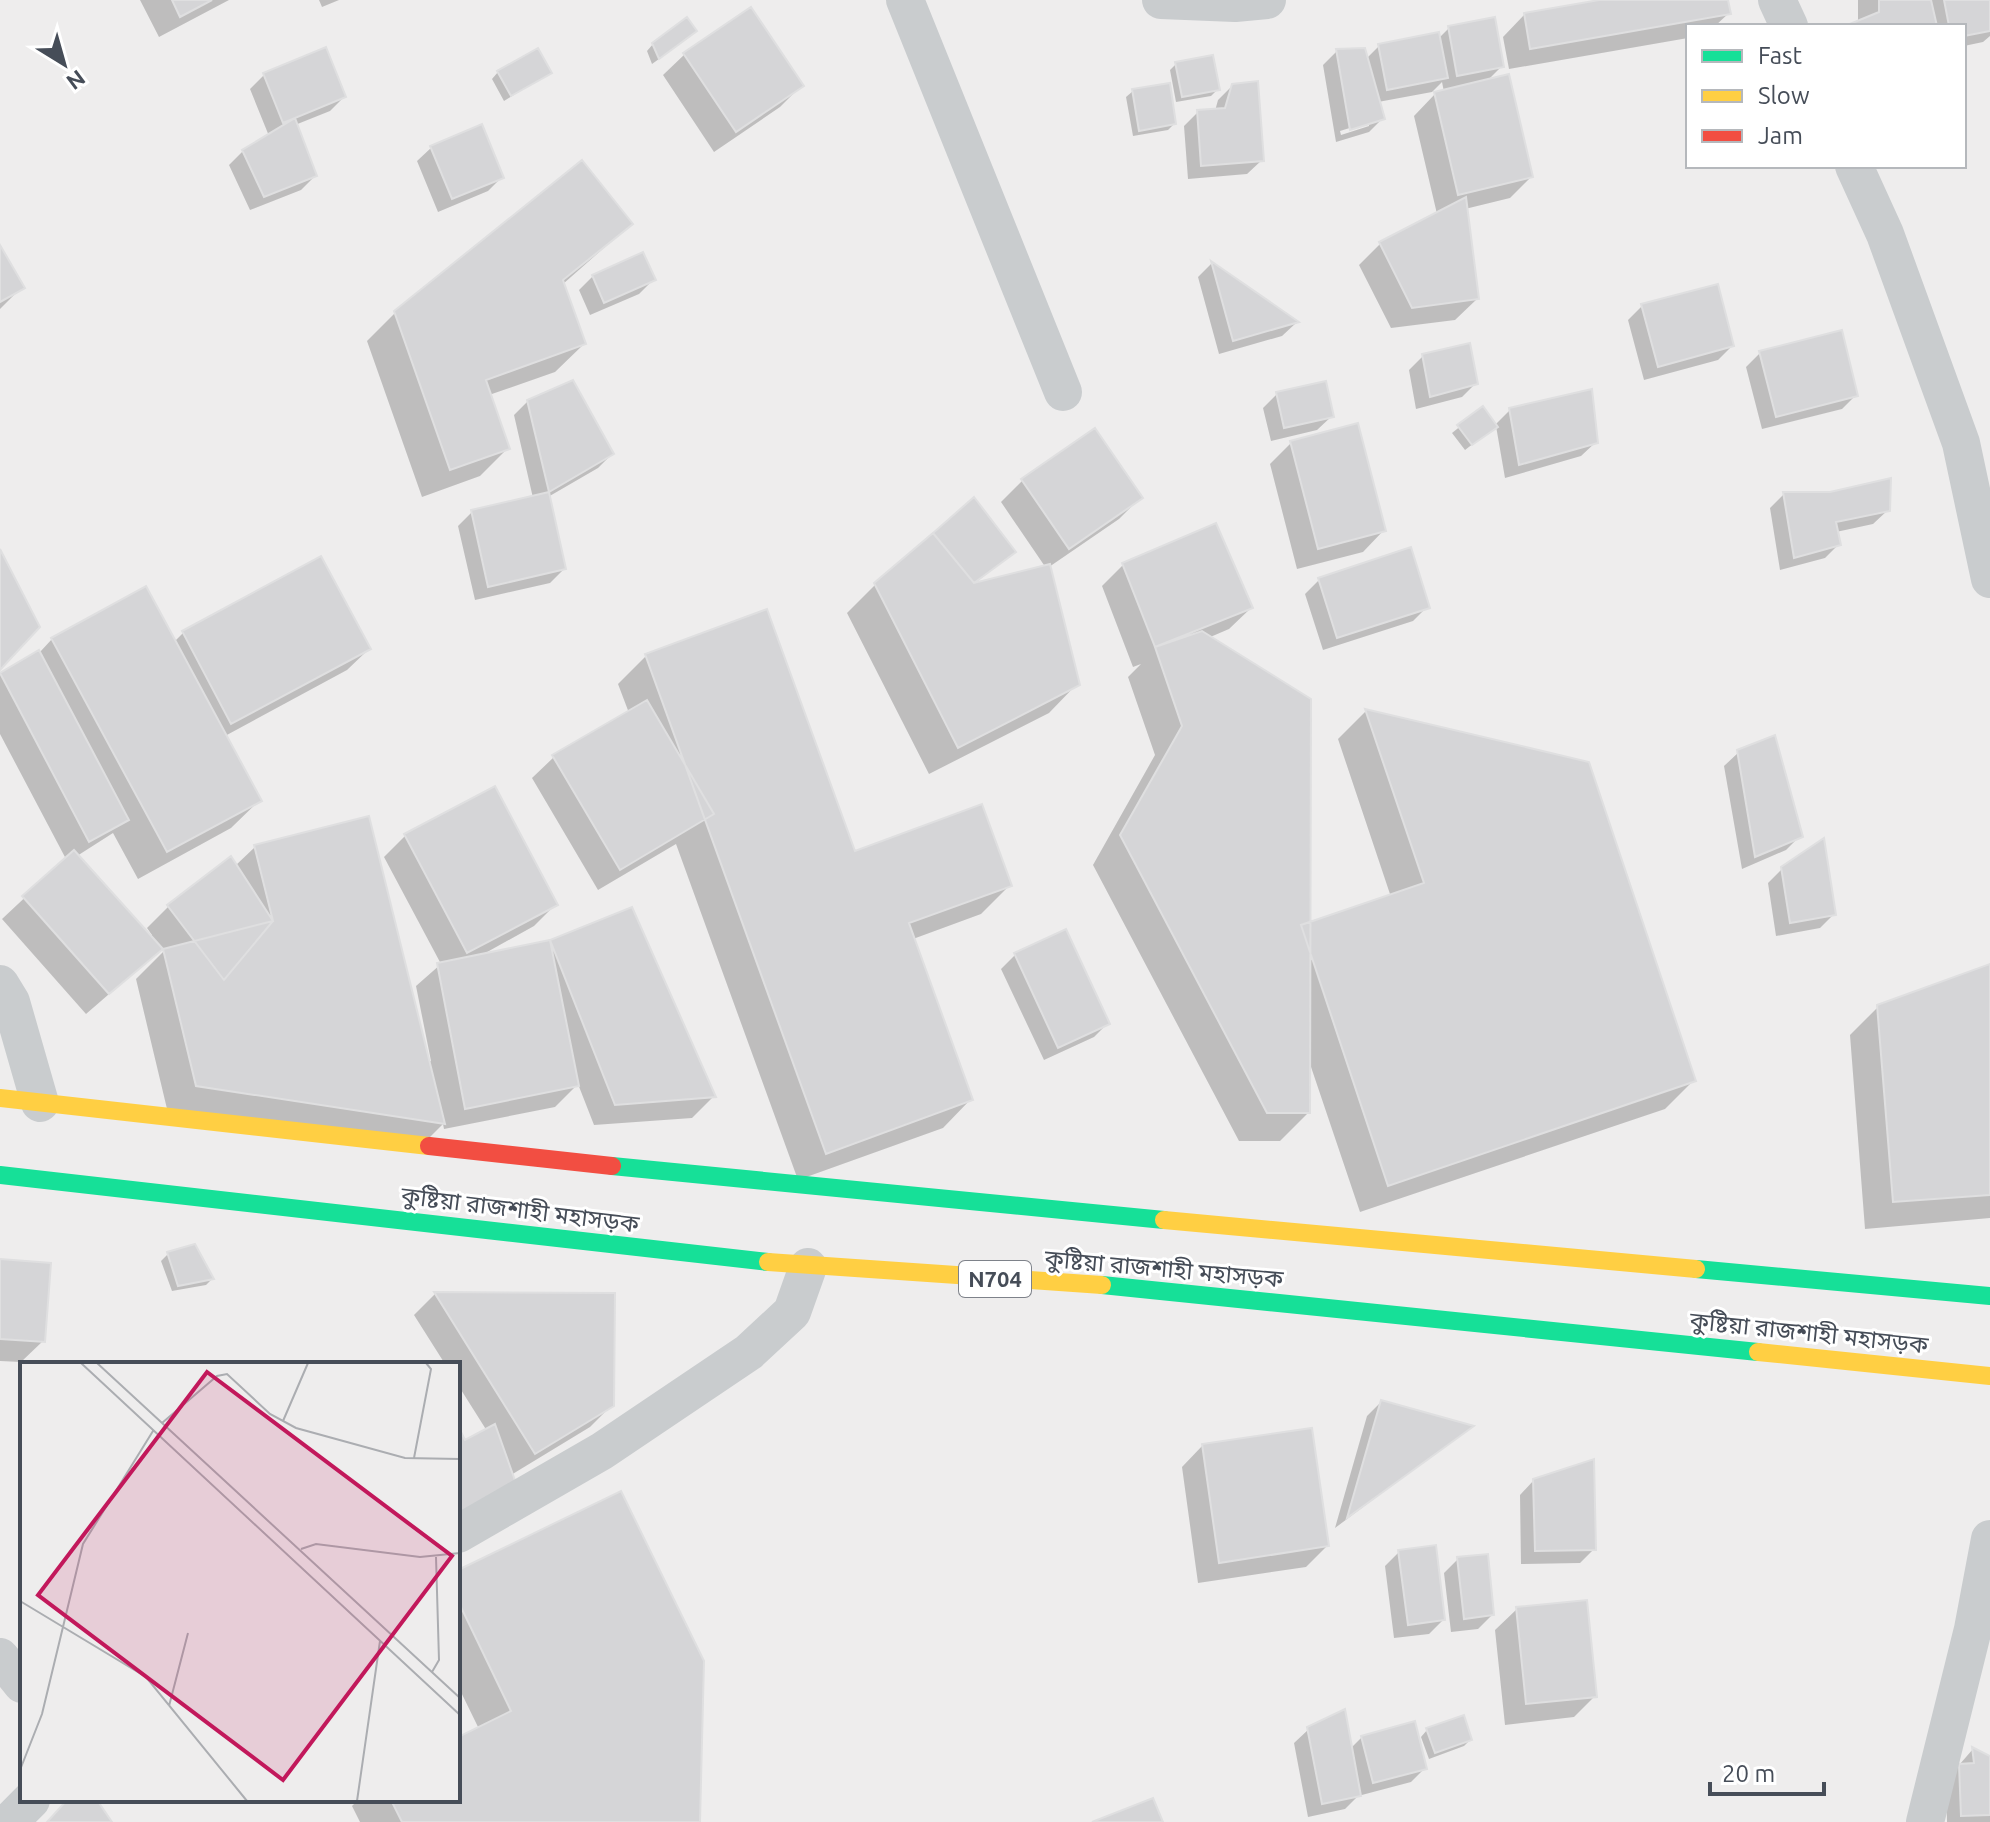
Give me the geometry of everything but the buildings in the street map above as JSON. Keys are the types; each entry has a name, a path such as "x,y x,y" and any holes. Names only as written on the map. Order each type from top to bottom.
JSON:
{"highway":[{"name":"কুষ্টিয়া রাজশাহী মহাসড়ক","path":"0,1098 801,1187 1990,1296"},
{"name":"কুষ্টিয়া রাজশাহী মহাসড়ক","path":"0,1175 808,1267 1101,1285 1990,1376"}],"street":[{"path":"905,0 1063,392"},
{"path":"1161,0 1235,3 1267,0"},
{"path":"1777,0 1788,24"},
{"path":"1855,168 1885,234 1961,443 1990,579"},
{"path":"0,984 11,1002 40,1103"},
{"path":"460,1533 602,1451 749,1352 792,1312 808,1267"},
{"path":"1925,1822 1973,1629 1990,1539"},
{"path":"0,1657 20,1682"},
{"path":"9,1822 29,1802"}],"traffic: fast":[{"path":"612,1166 1164,1220"},
{"path":"0,1175 768,1262"},
{"path":"1696,1269 1990,1296"},
{"path":"1102,1285 1758,1352"}],"traffic: slow":[{"path":"0,1098 429,1146"},
{"path":"1164,1220 1696,1269"},
{"path":"768,1262 1102,1285"},
{"path":"1758,1352 1990,1376"}],"traffic: jam":[{"path":"429,1146 612,1166"}]}
